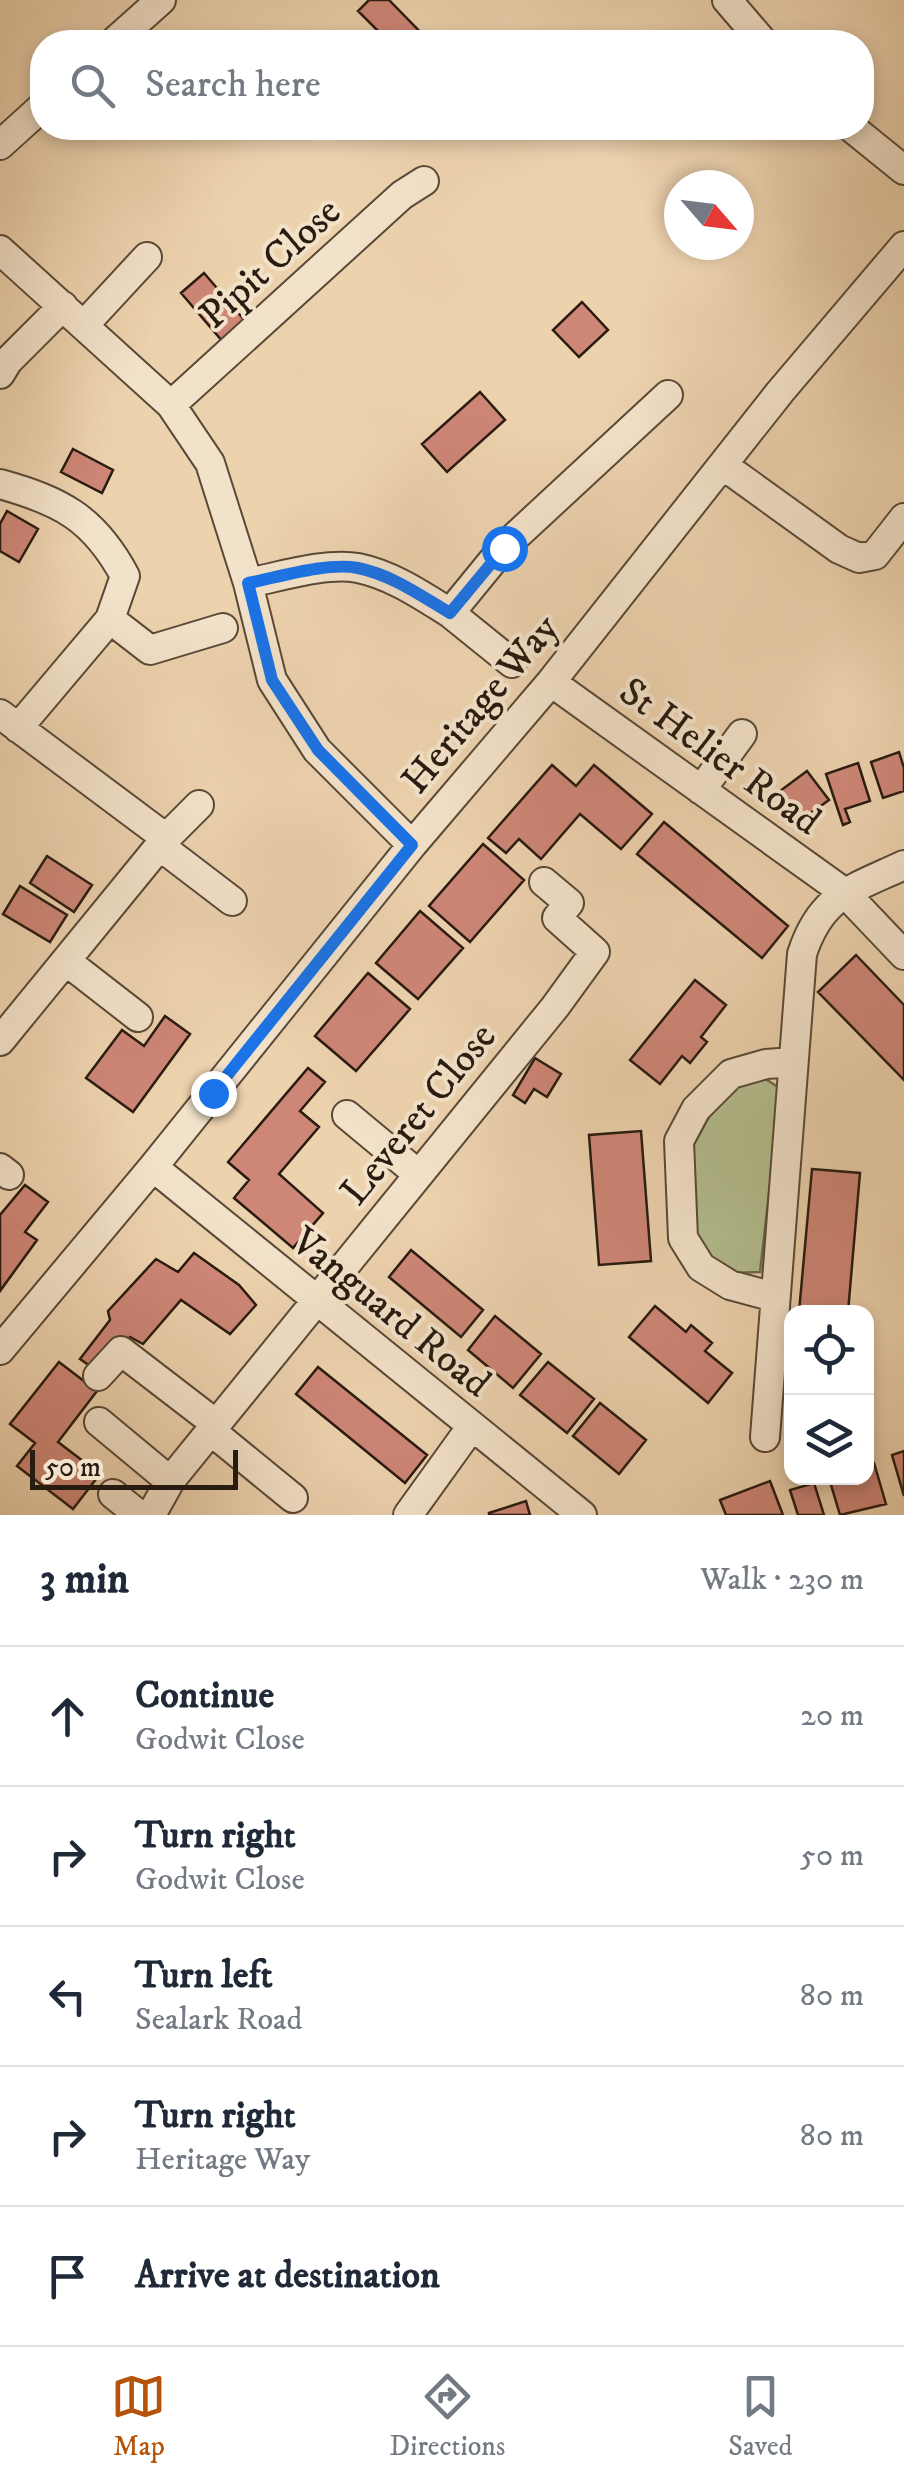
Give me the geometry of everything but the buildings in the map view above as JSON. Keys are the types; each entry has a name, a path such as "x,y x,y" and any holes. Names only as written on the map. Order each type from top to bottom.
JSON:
{"street":[{"path":"127,30 161,0"},
{"path":"727,0 753,30"},
{"path":"0,145 30,117"},
{"path":"867,140 904,170"},
{"name":"Pipit Close","path":"172,405 402,195 424,181"},
{"name":"Heritage Way","path":"0,1350 154,1168 412,845 551,682 780,392 904,246"},
{"path":"0,250 172,405 210,463 248,583 272,680 318,750 412,845"},
{"path":"0,374 8,361 73,316 147,256"},
{"path":"450,613 504,548 668,396"},
{"path":"724,466 838,549 859,558 875,555 904,518"},
{"path":"0,484 43,496 74,512 108,544 125,576 110,618 9,721 232,901"},
{"path":"248,583 304,571 354,567 401,582 450,613 512,663"},
{"path":"110,618 150,650 223,628"},
{"name":"St Helier Road","path":"551,682 845,893 904,955"},
{"path":"700,790 742,734"},
{"path":"0,1042 163,842 198,805"},
{"path":"765,1437 802,954 810,930 824,909 845,893 904,865"},
{"name":"Leveret Close","path":"150,1515 170,1480 580,976 595,952 557,918 569,903 544,882"},
{"path":"66,961 138,1017"},
{"path":"774,1297 730,1285 701,1267 683,1238 679,1141 696,1109 731,1074 766,1064 793,1062"},
{"path":"347,1115 418,1174"},
{"name":"Vanguard Road","path":"154,1168 582,1515"},
{"path":"98,1376 121,1351 293,1498"},
{"path":"100,1422 170,1480"},
{"path":"408,1515 472,1426"},
{"path":"112,1494 139,1515"}],"green space":[{"path":"761,1076 781,1089 760,1272 732,1273 710,1260 691,1236 693,1146 709,1117 736,1085"}],"route":[{"path":"213,1093 412,845 318,750 272,680 248,583 304,571 354,567 401,582 450,613 504,548"}]}
